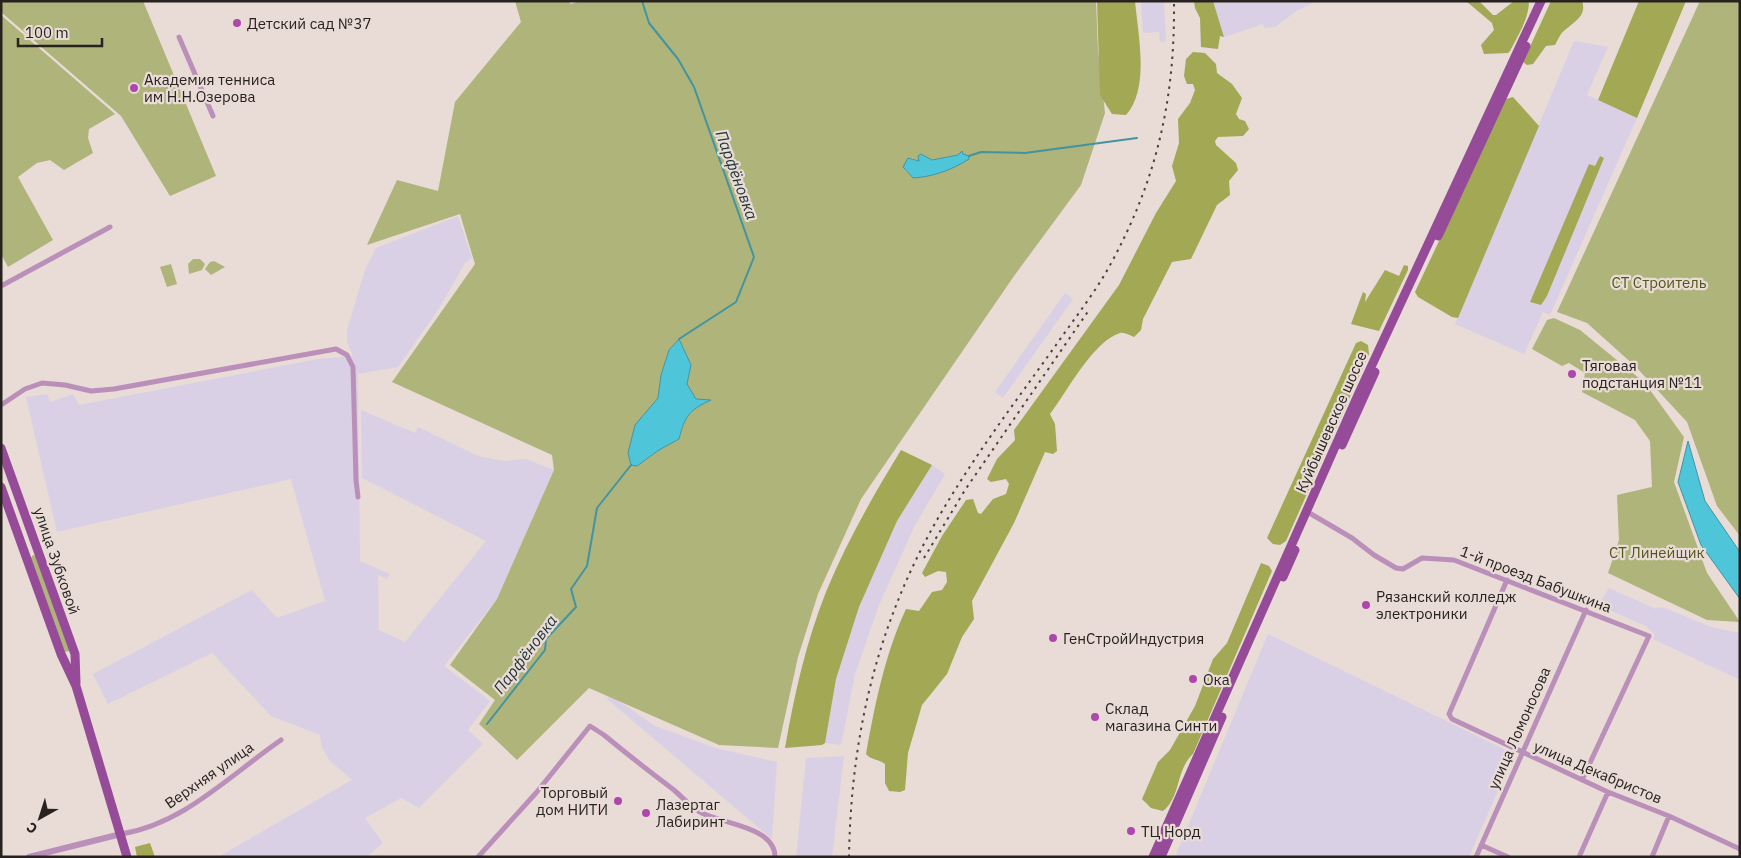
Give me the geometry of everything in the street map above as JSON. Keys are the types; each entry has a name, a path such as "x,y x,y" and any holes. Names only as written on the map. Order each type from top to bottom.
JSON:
{"main road":[{"name":"Куйбышевское шоссе","path":"1153,857 1358,395 1541,1"},
{"name":"Куйбышевское шоссе","path":"1161,857 1394,329 1547,1"},
{"name":"улица Зубковой","path":"2,456 30,522 75,654 76,686"},
{"name":"улица Зубковой","path":"1,487 61,654 76,686 127,857"},
{"path":"14,527 30,522"},
{"path":"21,544 27,548 33,546 35,539"},
{"path":"27,559 29,553 35,550 40,553"},
{"path":"61,654 67,660 72,659 75,654"}],"street":[{"path":"180,37 213,116"},
{"path":"1,286 110,227"},
{"path":"2,404 25,389 42,384 65,384 91,391 114,389 336,349 347,355 353,367 358,496"},
{"name":"1-й проезд Бабушкина","path":"1311,514 1352,538 1374,555 1396,568 1403,569 1422,558 1454,560 1649,636 1582,780"},
{"name":"улица Декабристов","path":"1507,580 1449,714 1452,719 1521,753 1608,792 1669,816 1740,849"},
{"name":"улица Ломоносова","path":"1476,857 1586,610"},
{"path":"478,857 536,793 590,726 604,735 700,812 729,821 762,836 771,843 775,851 775,857"},
{"name":"Верхняя улица","path":"121,834 138,832 183,812 281,740"},
{"path":"1579,857 1608,792"},
{"path":"1652,857 1669,816"},
{"path":"33,856 121,834"},
{"path":"1482,845 1508,857"}],"shaded area":[{"path":"1141,1 1164,1 1166,41 1160,42 1159,32 1143,33"},
{"path":"1213,1 1317,1 1298,10 1275,27 1264,28 1263,24 1224,37"},
{"path":"1574,41 1608,47 1587,95 1637,118 1550,315 1543,312 1524,354 1455,324"},
{"path":"458,216 472,258 465,263 440,307 398,367 358,374 360,561 390,574 387,579 378,575 379,630 405,642 486,541 362,478 361,410 415,433 418,427 478,456 503,461 526,459 554,470 497,599 444,666 490,701 468,730 483,744 419,808 401,798 365,818 383,843 367,857 218,857 352,780 330,761 322,748 320,735 271,716 212,653 108,704 93,674 252,590 277,618 325,601 291,479 57,532 26,397 47,394 50,402 73,394 79,405 318,359 353,356 347,342 347,330 365,270 376,248"},
{"path":"1065,293 1073,299 1003,398 995,392"},
{"path":"932,465 945,474 915,525 879,605 855,674 841,745 825,743 836,679 859,607 897,521"},
{"path":"1609,588 1656,609 1657,607 1665,608 1711,627 1740,633 1740,680 1653,639 1655,635 1646,626 1598,605"},
{"path":"1268,634 1514,754 1469,857 1175,857"},
{"path":"610,695 655,726 719,749 777,762 772,839 607,699"},
{"path":"844,756 832,857 796,857 806,758"}],"green space":[{"name":"Академия тенниса им Н.Н.Озерова","path":"1,1 143,1 216,176 170,196 121,116 1,12"},
{"path":"515,1 568,1 571,4 581,1 1096,1 1098,50 1105,113 1081,185 1014,276 861,499 818,594 798,657 778,748 719,745 589,688 517,760 479,724 495,700 450,665 497,599 554,470 552,455 392,382 475,264 460,214 367,245 397,180 438,191 455,102 521,22","holes":["958,155 958,164 931,175 913,178 905,170 911,158 919,161 926,158 932,160","679,339 691,365 687,384 696,399 710,400 697,407 688,415 679,439 659,450 637,466 648,411 658,398 661,375 669,350"]},
{"path":"1097,1 1135,1 1140,45 1140,76 1138,91 1126,115 1112,114 1100,95"},
{"path":"1194,1 1213,1 1224,37 1220,36 1218,49 1201,47 1200,18"},
{"path":"1466,1 1480,2 1493,15 1496,15 1514,1 1529,1 1529,8 1520,33 1510,51 1508,53 1484,54 1481,45 1494,30 1492,23"},
{"path":"1551,1 1582,1 1583,12 1561,34 1555,45 1546,46 1533,64 1527,65 1523,62"},
{"path":"1639,1 1686,1 1637,118 1598,100"},
{"name":"СТ Строитель","path":"1700,1 1740,1 1740,536 1717,506 1687,422 1636,367 1587,323 1557,312"},
{"path":"1,15 115,114 89,129 88,138 93,153 64,170 50,160 37,163 18,177 53,240 8,267 1,254"},
{"path":"1193,52 1205,53 1216,64 1217,73 1232,84 1242,98 1236,114 1239,119 1245,121 1249,129 1243,136 1218,137 1215,141 1216,145 1236,163 1238,170 1229,181 1230,195 1217,205 1191,259 1172,262 1143,319 1141,330 1134,337 1120,333 1100,346 1081,368 1050,414 1055,424 1057,451 1053,454 1045,452 1014,523 972,601 974,619 962,637 947,674 922,705 908,753 905,790 900,792 889,791 885,783 885,764 866,754 882,680 899,626 906,609 919,611 932,592 942,590 947,582 946,572 938,571 925,577 922,573 942,536 966,500 973,499 978,513 981,514 993,499 1006,494 1009,484 1006,479 991,482 987,479 997,459 1015,440 1014,430 1119,285 1156,213 1176,181 1172,166 1179,143 1178,119 1190,103 1195,90 1193,84 1187,84 1184,76 1186,59"},
{"path":"1513,97 1539,126 1458,318 1452,317 1418,297 1415,292 1506,99"},
{"path":"1600,156 1604,158 1547,296 1541,305 1530,302 1589,164 1595,166"},
{"path":"193,259 200,259 205,264 202,270 189,274 188,264"},
{"path":"214,261 225,267 211,275 205,269 210,262"},
{"path":"171,264 177,284 167,287 160,267"},
{"path":"1404,265 1408,266 1408,270 1379,331 1351,324 1363,292 1366,294 1365,302 1385,270 1399,276"},
{"name":"СТ Линейщик","path":"1554,318 1580,330 1645,383 1684,437 1674,482 1707,573 1740,622 1707,620 1608,573 1619,540 1617,495 1652,487 1650,441 1635,420 1582,392 1585,373 1569,363 1562,366 1532,349 1547,320"},
{"path":"1361,341 1368,345 1369,354 1286,541 1280,545 1273,544 1267,538 1356,343"},
{"path":"901,450 932,465 897,521 859,607 836,679 825,743 822,745 785,748 801,669 812,630 826,592 860,520"},
{"path":"33,555 38,556 69,651 65,652 62,649 30,559"},
{"path":"1261,563 1269,566 1272,571 1193,754 1184,767 1169,805 1163,811 1151,808 1142,799 1158,762 1170,750 1195,706 1213,659 1227,643"},
{"path":"150,843 155,857 137,857 135,847"}],"water":[{"path":"962,151 963,154 969,156 969,159 949,170 935,174 913,178 903,167 908,158 919,161 918,156 921,154 932,160 958,155"},
{"path":"679,339 691,365 687,384 696,399 711,400 698,407 689,415 683,425 679,439 659,450 637,466 631,465 628,453 635,425 658,398 661,375 669,350"},
{"path":"1688,441 1705,501 1740,552 1740,599 1701,545 1678,482"}],"waterway":[{"name":"Парфёновка","path":"642,1 649,23 678,59 694,87 754,257 736,302 679,339"},
{"path":"969,156 981,152 1025,153 1137,138"},
{"name":"Парфёновка","path":"487,724 545,650 546,639 576,607 571,589 587,566 597,508 631,465"}],"railway":[{"path":"849,857 851,810 863,718 887,630 904,587 947,503 986,443 1097,287 1126,235 1151,171 1167,106 1171,72 1174,1"},
{"path":"924,558 965,490 1089,310"}],"place":[{"name":"Детский сад №37","path":"237,23"},
{"name":"Академия тенниса им Н.Н.Озерова","path":"134,88"},
{"name":"Тяговая подстанция №11","path":"1572,374"},
{"name":"Рязанский колледж электроники","path":"1366,605"},
{"name":"ГенСтройИндустрия","path":"1053,638"},
{"name":"Ока","path":"1193,679"},
{"name":"Склад магазина Синти","path":"1095,717"},
{"name":"Торговый дом НИТИ","path":"618,801"},
{"name":"Лазертаг Лабиринт","path":"646,813"},
{"name":"ТЦ Норд","path":"1131,831"}]}
